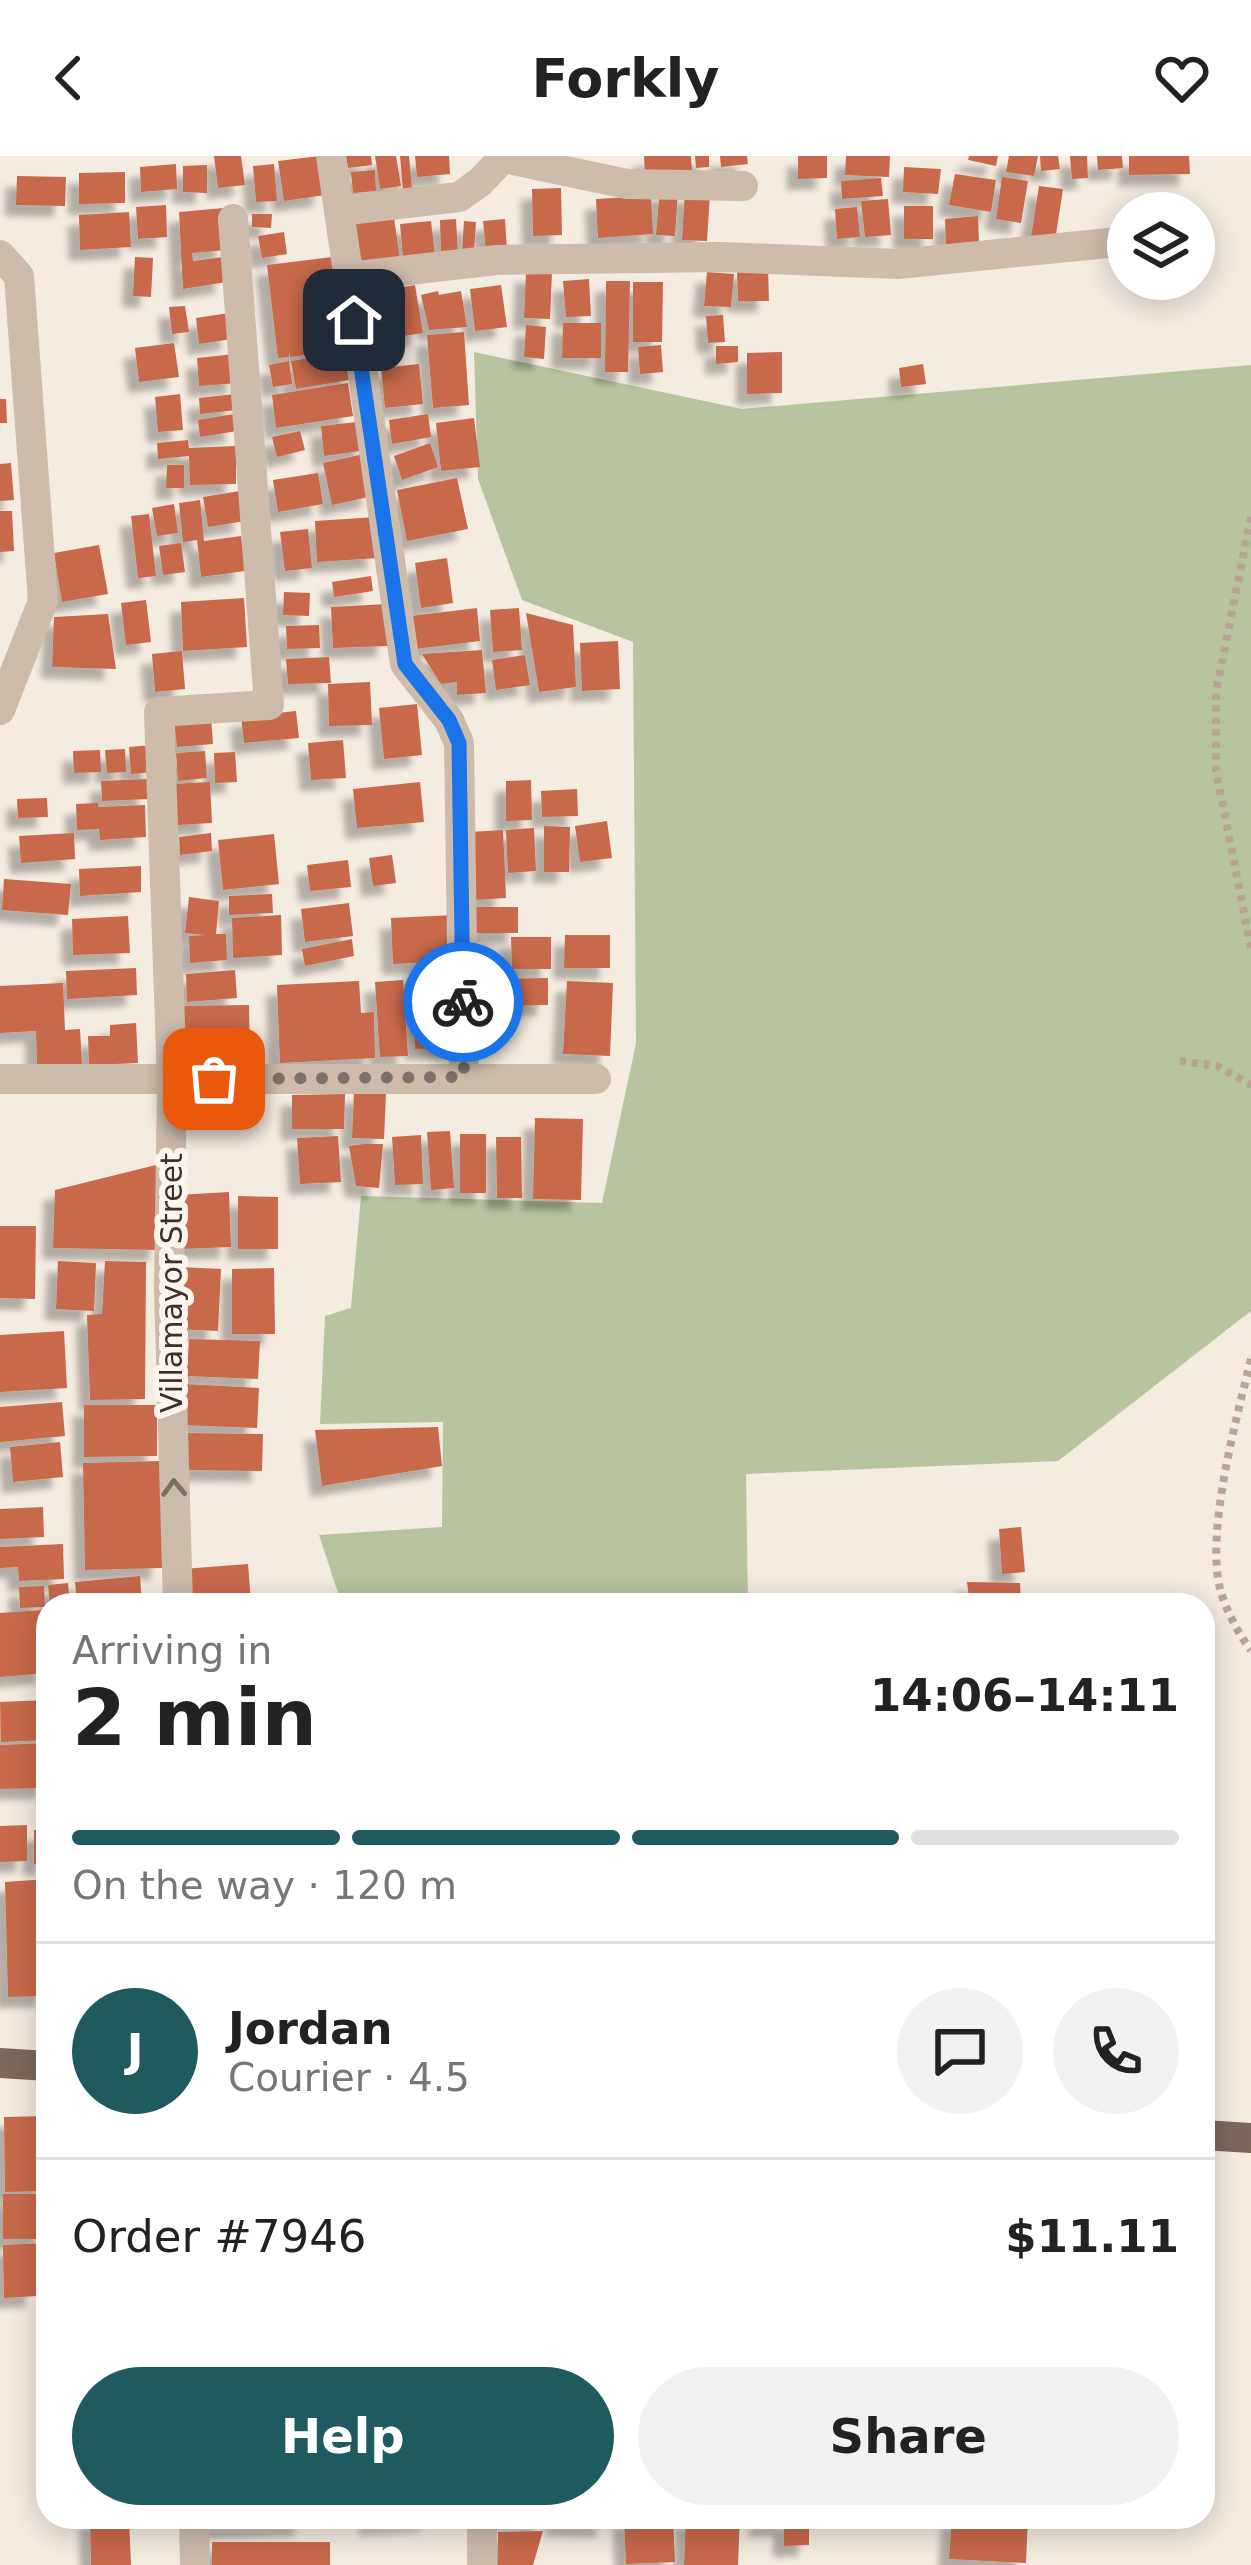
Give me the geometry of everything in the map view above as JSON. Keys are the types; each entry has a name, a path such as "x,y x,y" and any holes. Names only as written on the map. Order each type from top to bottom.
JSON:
{"main road":[{"path":"0,2063 36,2065"},
{"path":"1215,2136 1251,2138"}],"street":[{"path":"331,156 405,664 449,720 459,743 464,1077"},
{"path":"339,211 459,197 504,157 627,184 743,186"},
{"name":"Villamayor Street","path":"178,1593 169,1288 172,1079 159,712 269,706 233,219"},
{"path":"348,277 496,260 721,257 898,264 1107,243"},
{"path":"0,255 20,276 44,601 0,710"},
{"path":"0,1079 596,1079"},
{"path":"194,2529 195,2565"},
{"path":"482,2529 482,2565"}],"path":[{"path":"1251,518 1216,692 1216,771 1251,948"},
{"path":"1180,1061 1217,1066 1251,1085"},
{"path":"1251,1359 1216,1553 1220,1591 1251,1650"}],"green space":[{"path":"474,352 742,409 1251,365 1251,1311 1058,1461 746,1474 748,1593 338,1593 319,1535 442,1527 443,1422 320,1424 325,1316 351,1308 361,1196 602,1203 636,1043 633,642 522,600 478,479"}],"building":[{"path":"214,156 241,156 245,185 218,188"},
{"path":"320,156 325,195 284,201 278,161"},
{"path":"346,156 371,156 372,165 348,168"},
{"path":"375,156 396,156 401,186 380,189"},
{"path":"400,156 409,156 412,189 403,191"},
{"path":"415,156 449,156 450,174 417,177"},
{"path":"644,156 691,156 692,171 645,173"},
{"path":"695,156 709,156 709,167 696,168"},
{"path":"720,156 747,156 748,164 721,167"},
{"path":"798,156 827,156 827,178 798,179"},
{"path":"846,156 890,156 889,177 845,175"},
{"path":"969,156 998,156 996,166 968,160"},
{"path":"1009,156 1038,156 1034,176 1006,172"},
{"path":"1040,156 1058,156 1060,169 1041,171"},
{"path":"1070,156 1087,156 1088,178 1072,179"},
{"path":"1097,156 1122,156 1123,168 1098,170"},
{"path":"1129,156 1189,156 1190,174 1129,175"},
{"path":"176,164 177,189 141,192 140,167"},
{"path":"274,164 277,201 256,202 253,166"},
{"path":"207,165 207,193 183,192 183,166"},
{"path":"904,167 941,169 938,194 903,192"},
{"path":"375,170 376,191 353,193 351,172"},
{"path":"125,172 125,203 79,204 79,173"},
{"path":"955,174 996,180 991,212 949,205"},
{"path":"17,176 66,177 65,206 16,205"},
{"path":"1002,177 1028,181 1021,223 996,219"},
{"path":"881,178 883,196 842,199 841,181"},
{"path":"1039,186 1063,189 1055,241 1031,237"},
{"path":"561,188 562,235 533,236 532,189"},
{"path":"660,189 678,191 675,236 656,235"},
{"path":"685,191 710,193 707,241 682,240"},
{"path":"651,196 653,234 598,238 596,199"},
{"path":"888,199 891,235 865,237 861,201"},
{"path":"166,205 167,237 138,239 136,207"},
{"path":"904,206 933,206 933,239 904,239"},
{"path":"857,207 860,237 837,239 835,209"},
{"path":"224,208 227,250 192,253 193,261 223,257 226,282 183,289 179,212"},
{"path":"129,212 131,247 80,250 79,215"},
{"path":"252,214 272,214 271,228 252,227"},
{"path":"978,216 979,244 946,247 945,219"},
{"path":"394,217 400,260 357,266 351,223"},
{"path":"456,219 458,256 441,256 440,220"},
{"path":"505,219 507,250 486,251 483,221"},
{"path":"431,221 435,255 403,258 400,224"},
{"path":"464,221 476,222 474,251 462,251"},
{"path":"284,232 287,254 262,258 258,236"},
{"path":"135,257 153,258 151,297 133,296"},
{"path":"332,257 344,350 290,357 289,350 289,357 278,358 267,265"},
{"path":"768,268 769,301 738,301 737,269"},
{"path":"526,272 552,272 550,319 524,318"},
{"path":"707,272 734,274 731,307 704,306"},
{"path":"589,279 591,316 566,317 563,281"},
{"path":"606,281 630,281 628,372 605,372"},
{"path":"633,282 663,282 662,342 633,342"},
{"path":"391,285 391,289 415,285 423,333 398,337 397,328 374,331 368,289"},
{"path":"501,285 507,327 475,331 470,289"},
{"path":"438,291 439,295 461,291 467,327 429,330 421,295"},
{"path":"185,306 189,332 172,334 169,307"},
{"path":"229,313 232,339 199,344 196,318"},
{"path":"723,315 725,342 708,343 706,316"},
{"path":"563,323 601,323 601,358 562,358"},
{"path":"526,325 546,327 544,359 524,357"},
{"path":"464,332 469,405 433,408 427,335"},
{"path":"174,343 179,377 139,382 135,348"},
{"path":"661,345 663,372 640,374 638,347"},
{"path":"716,346 738,346 738,362 716,364"},
{"path":"350,351 355,379 296,389 291,361 316,357 320,373 318,356"},
{"path":"782,352 782,393 747,394 747,353"},
{"path":"235,354 238,383 199,386 197,358"},
{"path":"289,361 292,384 273,387 269,365"},
{"path":"419,364 423,404 385,408 381,368"},
{"path":"923,364 926,384 901,387 899,368"},
{"path":"348,383 353,416 276,428 272,395"},
{"path":"180,394 183,430 158,432 155,397"},
{"path":"235,394 237,410 200,414 199,398"},
{"path":"0,399 6,399 7,423 0,423"},
{"path":"234,414 237,431 200,437 198,420"},
{"path":"428,414 431,437 392,444 389,420"},
{"path":"474,418 480,467 441,471 436,423"},
{"path":"365,421 368,450 324,456 321,426"},
{"path":"300,431 305,450 277,457 272,437"},
{"path":"188,440 189,448 236,446 236,484 190,485 189,456 158,459 157,443"},
{"path":"430,443 438,467 402,480 394,456"},
{"path":"364,454 373,496 332,505 323,463"},
{"path":"11,463 14,500 0,501 0,464"},
{"path":"167,465 184,465 184,488 166,488"},
{"path":"318,473 323,504 278,512 273,480"},
{"path":"457,478 468,529 407,541 397,490"},
{"path":"240,491 245,521 208,527 203,497"},
{"path":"200,500 204,541 241,536 245,571 201,577 197,540 183,542 179,503"},
{"path":"174,504 178,533 157,536 152,508"},
{"path":"0,511 12,511 14,551 0,552"},
{"path":"149,514 156,576 138,578 131,516"},
{"path":"376,517 378,558 317,562 315,521"},
{"path":"308,529 312,568 285,571 280,532"},
{"path":"181,543 185,572 163,575 159,546"},
{"path":"99,545 108,594 62,602 54,553"},
{"path":"447,558 453,603 421,608 415,563"},
{"path":"371,576 373,591 334,597 332,582"},
{"path":"284,592 310,593 309,616 283,615"},
{"path":"244,598 247,647 183,651 181,602"},
{"path":"146,600 151,642 126,645 121,603"},
{"path":"387,604 388,646 333,648 331,607"},
{"path":"477,608 480,641 415,649 411,616"},
{"path":"519,608 522,650 493,652 490,610"},
{"path":"526,613 573,625 576,687 539,692"},
{"path":"108,614 116,669 52,667 54,617"},
{"path":"319,625 320,648 287,649 286,626"},
{"path":"618,641 620,689 582,691 580,643"},
{"path":"482,650 486,693 457,695 457,682 441,684 422,654"},
{"path":"182,651 185,689 155,692 152,654"},
{"path":"525,655 530,685 496,690 492,660"},
{"path":"329,657 331,683 288,684 286,659"},
{"path":"370,682 372,725 329,726 328,684"},
{"path":"417,704 422,755 384,759 379,708"},
{"path":"296,711 299,738 244,743 241,717"},
{"path":"211,716 213,744 177,747 174,720"},
{"path":"343,740 346,778 311,780 308,743"},
{"path":"152,745 154,772 131,774 129,747"},
{"path":"125,749 126,772 107,773 105,750"},
{"path":"100,750 101,772 74,773 73,751"},
{"path":"205,751 207,778 178,781 176,753"},
{"path":"235,752 237,782 215,783 214,753"},
{"path":"148,779 149,799 102,801 101,781"},
{"path":"531,780 532,820 506,821 506,781"},
{"path":"210,782 212,823 177,825 174,784"},
{"path":"420,782 424,822 357,828 353,789"},
{"path":"577,789 578,816 542,817 541,791"},
{"path":"47,798 48,817 18,818 17,799"},
{"path":"98,803 98,807 145,805 146,837 100,840 99,829 77,830 76,804"},
{"path":"607,821 612,858 580,862 575,826"},
{"path":"544,826 570,827 569,872 544,872"},
{"path":"534,828 536,871 508,873 506,830"},
{"path":"503,830 506,898 474,900 470,832"},
{"path":"74,833 75,859 21,863 19,836"},
{"path":"211,833 212,851 180,855 179,837"},
{"path":"274,834 279,884 223,890 218,840"},
{"path":"392,855 396,883 373,886 369,858"},
{"path":"348,860 351,887 310,891 307,865"},
{"path":"141,866 141,892 80,896 79,869"},
{"path":"4,879 71,884 68,915 2,910"},
{"path":"272,894 273,913 229,915 229,896"},
{"path":"189,897 219,901 216,934 226,934 227,960 190,963 189,936 205,935 185,933"},
{"path":"349,903 353,936 305,942 301,909"},
{"path":"473,907 518,907 518,933 472,933"},
{"path":"281,915 282,955 233,958 232,918"},
{"path":"455,915 457,961 393,964 391,918"},
{"path":"128,916 130,953 73,955 72,919"},
{"path":"565,935 610,935 610,968 564,968"},
{"path":"511,937 551,937 551,969 512,969"},
{"path":"352,939 354,956 305,966 302,949"},
{"path":"136,968 137,995 67,999 66,971"},
{"path":"451,969 454,1048 415,1049 412,971"},
{"path":"235,970 237,998 187,1002 186,974"},
{"path":"548,978 548,1005 499,1006 498,979"},
{"path":"403,980 408,1056 380,1057 375,982"},
{"path":"359,981 361,1013 374,1012 375,1058 280,1063 277,985"},
{"path":"567,981 613,983 610,1056 563,1054"},
{"path":"63,983 65,1030 80,1029 82,1064 37,1066 36,1031 0,1033 0,986"},
{"path":"249,1005 250,1055 183,1057 181,1006"},
{"path":"136,1023 138,1063 89,1065 88,1036 110,1036 110,1025"},
{"path":"354,1092 386,1093 384,1139 352,1138"},
{"path":"345,1094 344,1129 292,1129 292,1095"},
{"path":"535,1118 583,1119 581,1200 533,1199"},
{"path":"450,1131 454,1188 431,1190 427,1132"},
{"path":"460,1134 486,1134 486,1193 460,1193"},
{"path":"421,1135 423,1184 395,1185 392,1137"},
{"path":"338,1136 341,1182 300,1184 297,1138"},
{"path":"496,1137 521,1137 522,1198 497,1198"},
{"path":"383,1144 379,1188 356,1186 349,1146"},
{"path":"164,1163 160,1250 53,1248 55,1190"},
{"path":"229,1192 231,1247 180,1249 178,1195"},
{"path":"238,1196 278,1197 278,1249 238,1249"},
{"path":"0,1226 36,1226 35,1299 0,1298"},
{"path":"58,1261 96,1263 94,1311 56,1309"},
{"path":"105,1261 146,1262 145,1399 90,1400 87,1315 102,1314"},
{"path":"180,1267 221,1269 218,1331 177,1329"},
{"path":"274,1268 275,1334 232,1334 232,1269"},
{"path":"64,1331 67,1388 0,1392 0,1335"},
{"path":"189,1339 260,1341 258,1379 187,1376"},
{"path":"184,1384 259,1388 257,1428 182,1425"},
{"path":"62,1402 65,1436 0,1442 0,1407"},
{"path":"84,1405 157,1405 157,1456 84,1457"},
{"path":"438,1427 442,1466 322,1486 315,1430"},
{"path":"182,1433 263,1434 262,1471 181,1470"},
{"path":"60,1442 63,1477 13,1482 10,1447"},
{"path":"161,1461 162,1568 85,1570 83,1463"},
{"path":"43,1507 44,1537 0,1539 0,1509"},
{"path":"1021,1527 1025,1572 1002,1574 999,1529"},
{"path":"63,1544 64,1579 19,1581 18,1567 0,1568 0,1547"},
{"path":"248,1564 250,1593 185,1593 183,1569"},
{"path":"140,1576 141,1593 76,1593 75,1582"},
{"path":"967,1582 1020,1583 1020,1593 968,1593"},
{"path":"68,1583 69,1593 49,1593 48,1585"},
{"path":"44,1586 44,1593 36,1593 36,1607 20,1608 19,1587"},
{"path":"36,1610 36,1674 0,1677 0,1613"},
{"path":"36,1700 36,1741 1,1742 0,1702"},
{"path":"36,1744 36,1788 0,1789 0,1745"},
{"path":"27,1825 27,1861 0,1862 0,1826"},
{"path":"36,1880 36,1996 8,1997 5,1882"},
{"path":"36,2116 36,2191 5,2192 4,2117"},
{"path":"3,2194 36,2194 36,2239 3,2239"},
{"path":"36,2244 36,2296 4,2298 3,2245"},
{"path":"90,2529 130,2529 131,2565 91,2565"},
{"path":"625,2529 674,2529 675,2562 626,2564"},
{"path":"686,2529 740,2529 738,2565 684,2565"},
{"path":"784,2529 809,2529 809,2545 784,2546"},
{"path":"951,2529 1027,2529 1026,2563 949,2559"},
{"path":"543,2531 533,2565 498,2565 498,2532"},
{"path":"212,2542 330,2542 330,2565 212,2565"}],"way so far":[{"path":"214,1079 464,1077 463,1002"}],"route":[{"path":"354,320 405,664 449,720 459,743 463,1002"}]}
